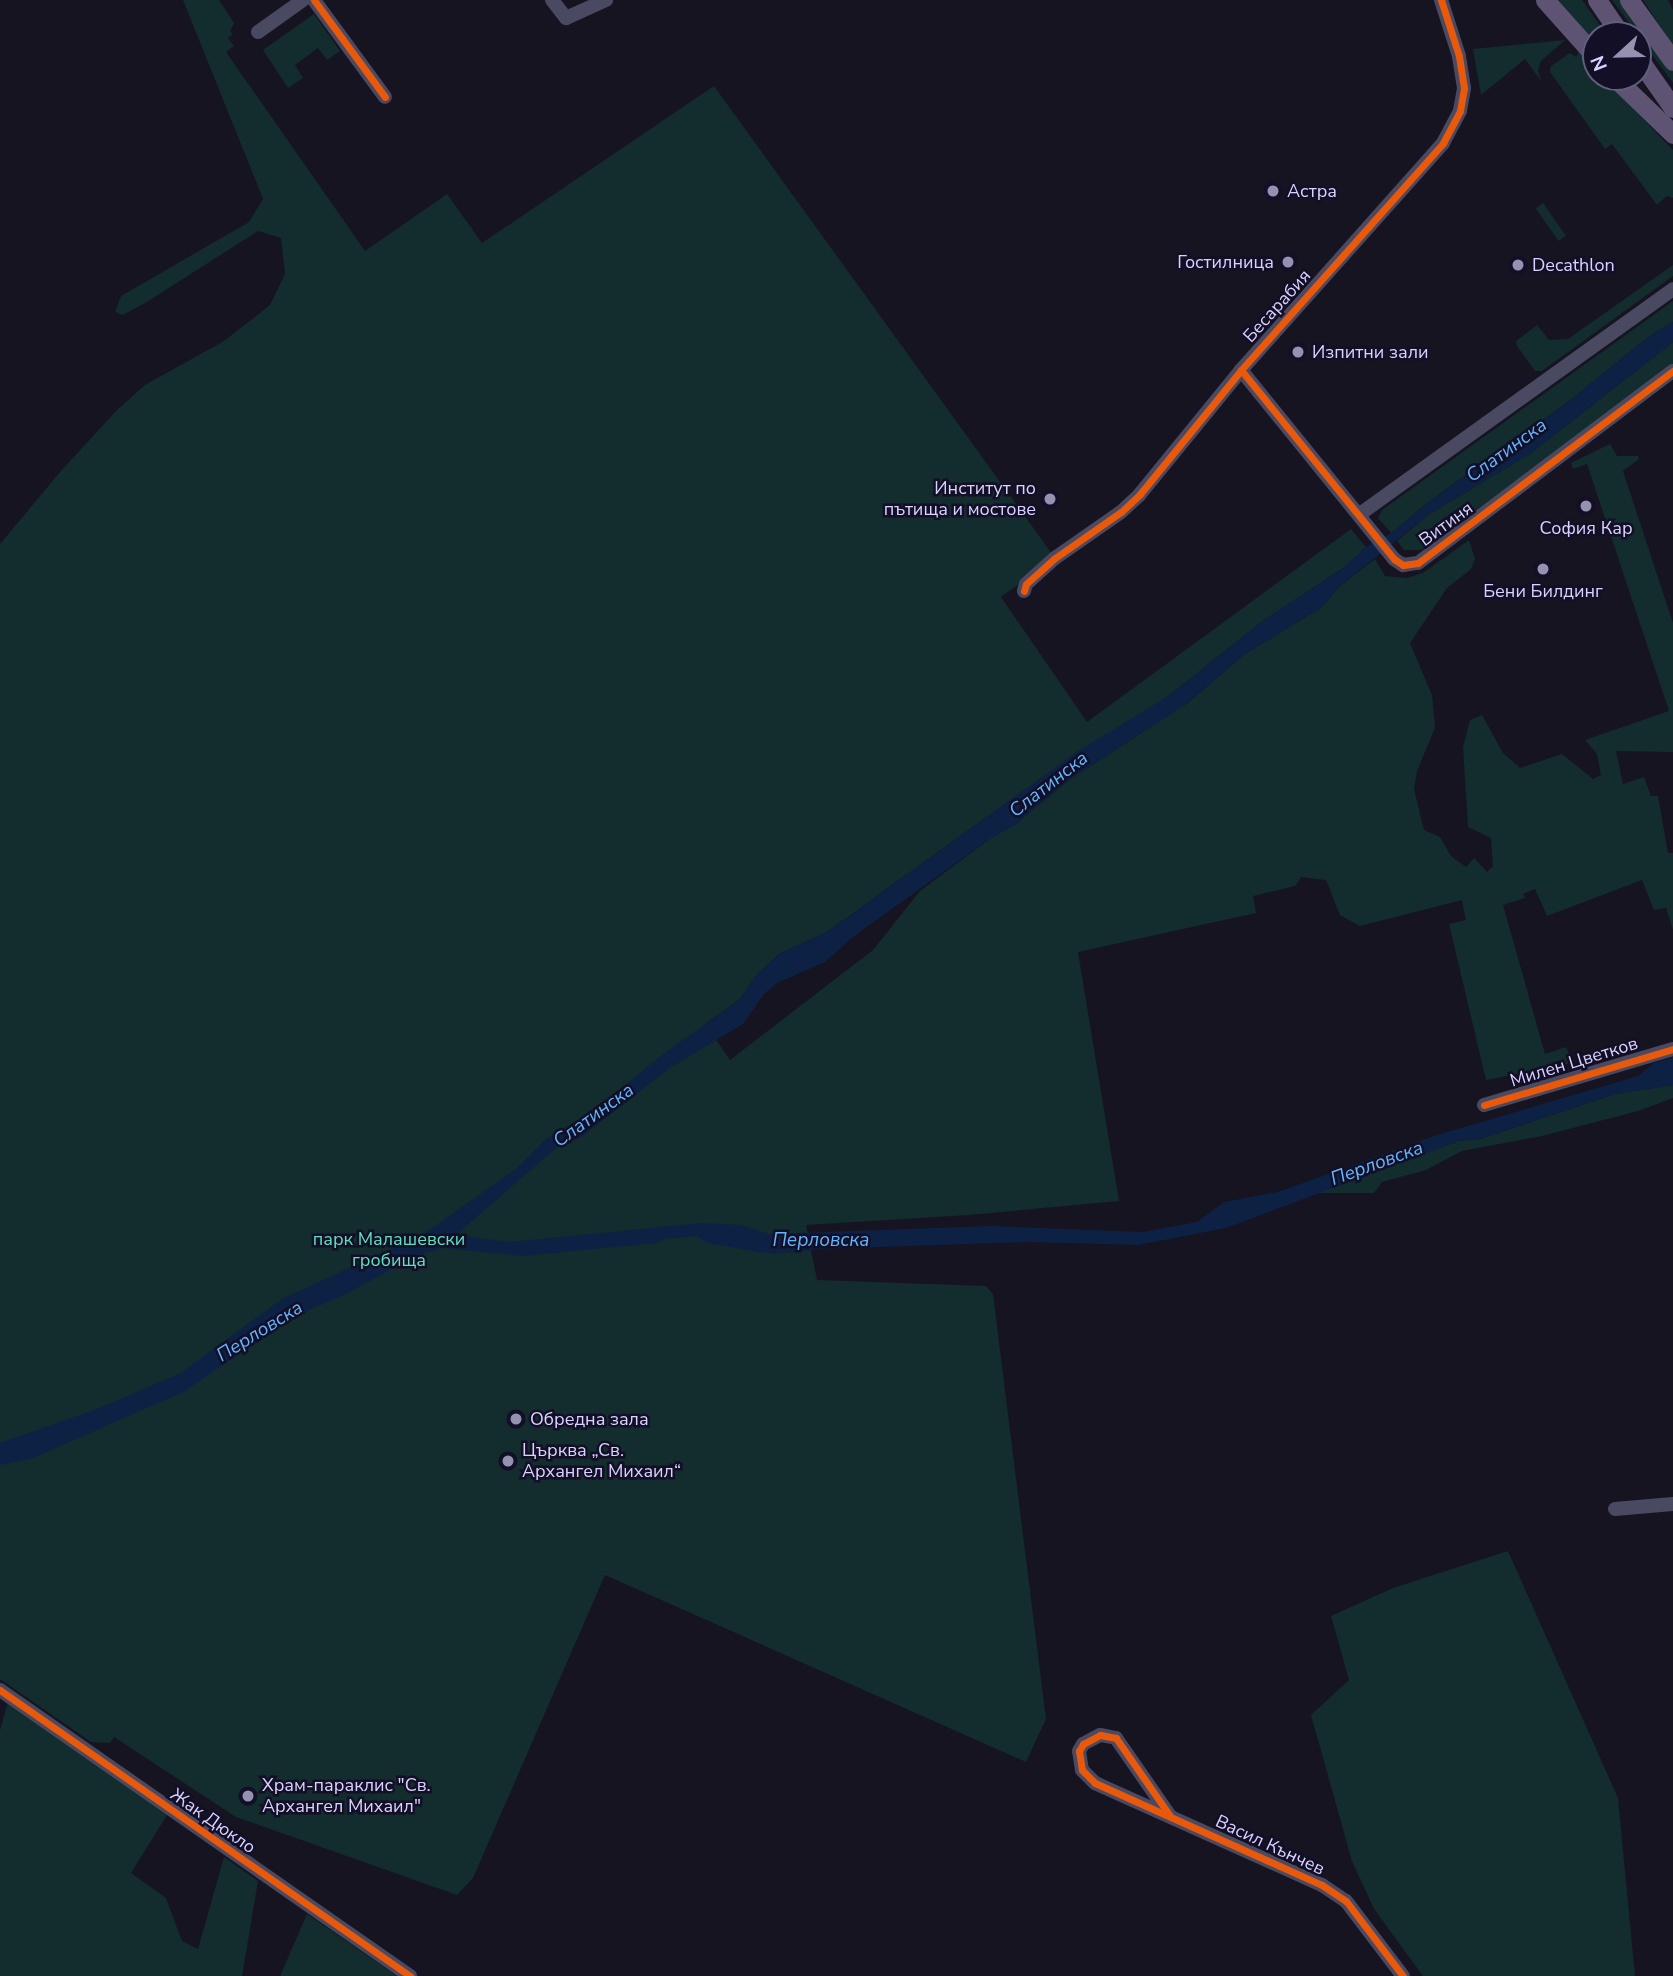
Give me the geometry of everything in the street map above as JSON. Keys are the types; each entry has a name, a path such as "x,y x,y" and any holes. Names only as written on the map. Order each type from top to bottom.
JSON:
{"main road":[{"path":"1545,0 1582,41"},
{"path":"1597,0 1611,21"},
{"path":"1629,0 1673,61"},
{"path":"1652,78 1673,108"},
{"path":"1628,91 1673,134"}],"street":[{"path":"258,32 303,0"},
{"path":"314,0 385,97"},
{"path":"552,0 566,18 606,0"},
{"name":"Бесарабия","path":"1024,591 1026,584 1055,558 1121,512 1140,494 1241,370 1443,143 1456,124 1464,102 1463,74 1441,0"},
{"path":"1364,520 1673,289"},
{"name":"Витиня","path":"1241,370 1394,559 1403,565 1418,563 1673,371"},
{"name":"Милен Цветков","path":"1485,1105 1673,1049"},
{"path":"1615,1509 1673,1504"},
{"name":"Жак Дюкло","path":"0,1690 410,1976"},
{"name":"Васил Кънчев","path":"1170,1816 1116,1738 1100,1735 1083,1744 1079,1760 1088,1778 1170,1816 1322,1885 1346,1901 1403,1976"}],"green space":[{"name":"парк Малашевски гробища","path":"183,0 219,0 234,23 230,31 233,34 228,38 234,46 226,52 365,251 447,194 482,243 714,86 1055,558 1001,597 1087,722 1351,529 1366,547 1346,566 1260,623 1167,697 981,821 827,932 779,954 756,976 739,1000 705,1024 730,1060 873,950 920,891 991,838 1016,824 1069,780 1189,702 1243,655 1322,607 1341,585 1375,559 1385,576 1407,578 1423,573 1469,540 1475,559 1471,569 1447,588 1410,643 1432,695 1435,728 1417,771 1414,789 1424,830 1440,837 1451,856 1466,867 1474,858 1487,872 1493,866 1491,838 1468,827 1463,747 1470,720 1482,715 1503,753 1520,768 1562,754 1593,779 1601,775 1597,754 1585,740 1669,711 1587,464 1573,469 1571,463 1610,444 1617,456 1638,456 1639,459 1623,471 1673,623 1673,752 1616,751 1623,784 1644,777 1651,796 1658,796 1668,853 1673,853 1673,930 1666,908 1654,910 1642,880 1547,916 1535,889 1523,894 1525,898 1503,905 1545,1054 1566,1047 1573,1063 1486,1080 1449,924 1466,920 1462,900 1360,926 1340,915 1326,880 1301,877 1295,886 1253,896 1256,913 1078,952 1119,1201 969,1215 806,1225 817,1280 986,1286 993,1294 1046,1719 1026,1762 605,1575 473,1878 457,1895 236,1817 114,1737 110,1743 91,1742 0,1679 0,544 60,472 117,410 145,385 224,341 270,305 285,274 281,238 258,231 150,300 123,315 115,312 121,296 249,222 263,199"},
{"path":"1556,0 1582,0 1597,21 1582,21 1582,28"},
{"path":"1612,0 1622,0 1637,21 1627,21"},
{"path":"1643,0 1668,0 1673,10 1673,46"},
{"path":"314,14 340,51 327,60 318,48 295,65 303,78 288,88 263,50"},
{"path":"1565,40 1541,61 1538,70 1541,81 1525,59 1481,95 1473,49"},
{"path":"1652,41 1673,70 1673,83 1652,54"},
{"path":"1579,52 1582,55 1582,91 1616,91 1673,150 1673,198 1667,196 1657,205 1612,144 1605,149 1550,72 1551,66 1570,53 1576,57"},
{"path":"1543,203 1566,236 1559,241 1536,208"},
{"path":"1673,265 1673,276 1542,371 1535,371 1517,346 1516,341 1537,325 1549,340 1568,339"},
{"path":"1673,301 1673,322 1651,335 1564,405 1427,503 1393,532 1378,518 1382,510"},
{"path":"1673,342 1673,366 1421,550 1404,550 1397,541 1428,515 1531,453"},
{"path":"1673,1085 1673,1098 1638,1111 1542,1136 1462,1151 1426,1170 1382,1182 1374,1193 1316,1193 1459,1141 1480,1139 1615,1094"},
{"path":"1508,1551 1618,1798 1635,1976 1423,1976 1374,1909 1352,1861 1311,1715 1349,1680 1331,1616 1393,1588"},
{"path":"8,1702 167,1815 131,1873 166,1898 182,1941 198,1949 224,1857 258,1881 242,1976 0,1976 0,1730"},
{"path":"307,1914 397,1976 280,1976"}],"water":[{"path":"1673,322 1673,342 1531,453 1428,515 1341,585 1322,607 1243,655 1189,702 1069,780 1016,824 991,838 854,936 825,962 777,983 764,994 743,1024 668,1069 582,1137 555,1149 456,1235 510,1242 701,1223 741,1225 769,1234 991,1226 1143,1232 1197,1222 1224,1202 1278,1192 1437,1135 1638,1076 1654,1063 1673,1057 1673,1085 1615,1094 1480,1139 1459,1141 1226,1228 1138,1245 1028,1242 822,1249 772,1254 707,1243 697,1236 663,1239 657,1243 522,1256 442,1248 416,1256 340,1297 299,1314 183,1392 33,1458 0,1465 0,1443 100,1408 179,1374 282,1299 425,1233 517,1168 547,1138 579,1122 662,1055 739,1000 756,976 779,954 827,932 1078,751 1167,697 1260,623 1346,566 1366,547 1393,532 1427,503 1564,405 1651,335"}],"cycle path":[{"path":"314,0 385,97"},
{"path":"1024,591 1026,584 1055,558 1121,512 1140,494 1241,370 1443,143 1460,111 1464,88 1459,56 1441,0"},
{"path":"1241,370 1394,559 1403,565 1418,563 1673,371"},
{"path":"1484,1105 1673,1049"},
{"path":"0,1690 410,1976"},
{"path":"1170,1816 1116,1738 1100,1735 1083,1744 1079,1751 1082,1770 1095,1783 1322,1885 1346,1901 1403,1976"}],"place":[{"name":"Астра","path":"1273,191"},
{"name":"Гостилница","path":"1288,262"},
{"name":"Decathlon","path":"1518,265"},
{"name":"Изпитни зали","path":"1298,352"},
{"name":"Институт по пътища и мостове","path":"1050,499"},
{"name":"София Кар","path":"1586,506"},
{"name":"Бени Билдинг","path":"1543,569"},
{"name":"Обредна зала","path":"516,1419"},
{"name":"Църква „Св. Архангел Михаил“","path":"508,1461"},
{"name":"Храм-параклис \"Св. Архангел Михаил\"","path":"248,1796"}],"water label":[{"name":"Слатинска","path":"1507,451"},
{"name":"Слатинска","path":"1049,785"},
{"name":"Слатинска","path":"594,1116"},
{"name":"Перловска","path":"1377,1164"},
{"name":"Перловска","path":"821,1241"},
{"name":"Перловска","path":"260,1332"}]}
